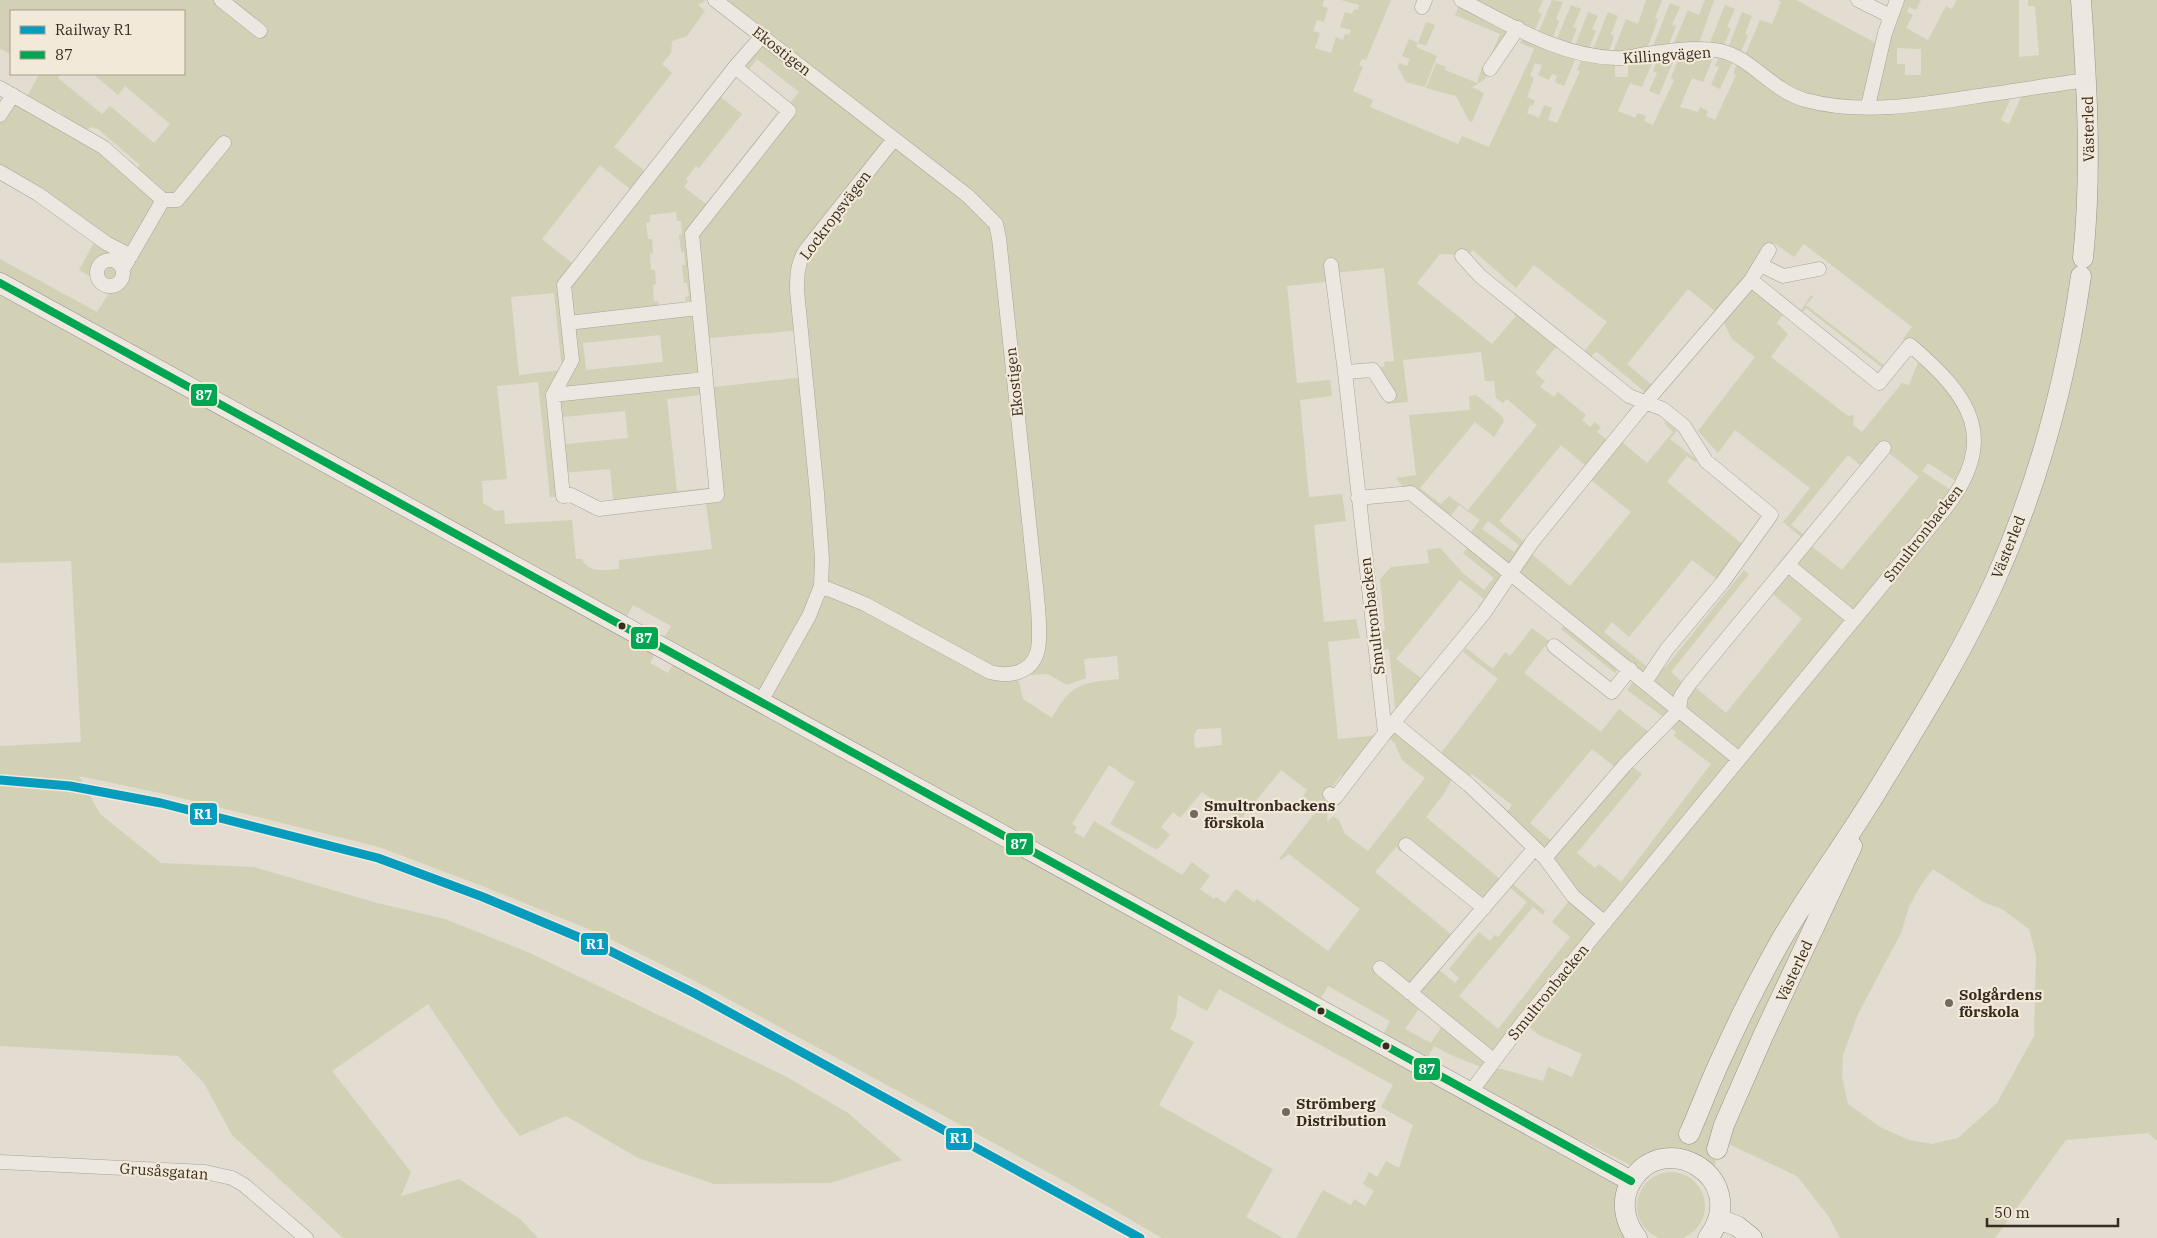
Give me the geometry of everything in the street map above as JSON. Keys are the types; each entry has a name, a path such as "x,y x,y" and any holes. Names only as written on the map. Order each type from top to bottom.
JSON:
{"street":[{"path":"221,0 260,31"},
{"name":"Ekostigen","path":"715,0 968,196 996,224 1015,381 1034,566 1039,638 1037,654 1029,666 1011,675 990,672 865,604 821,586"},
{"name":"Killingvägen","path":"1461,0 1553,46 1602,57 1628,58 1645,54 1692,50 1722,52 1738,58 1770,83 1793,96 1831,104 1894,108 2087,80"},
{"path":"1858,0 1890,16"},
{"path":"1868,106 1870,89 1890,16 1897,0"},
{"name":"Västerled","path":"1669,1158 1688,1136 1737,1025 1780,942 1875,794 1958,653 1994,584 2033,483 2056,408 2068,358 2082,267 2088,162 2087,80 2081,0"},
{"path":"1490,69 1518,28"},
{"path":"735,67 789,110 692,234 717,495 599,509 571,495 563,496 553,395 572,360 564,285 735,67 762,36"},
{"path":"0,88 103,147 163,200 177,200 224,143"},
{"path":"0,115 13,94"},
{"name":"Lockropsvägen","path":"760,702 808,616 821,586 821,547 797,273 804,252 894,139"},
{"path":"0,172 38,194 106,243 130,256"},
{"path":"123,269 114,260 105,261 98,267 98,280 111,291 123,278 123,269 163,200"},
{"path":"1330,794 1335,798 1484,612 1532,542 1646,402 1750,280 1769,250"},
{"path":"1462,256 1480,276 1629,396 1663,409 1684,426 1706,461 1771,515 1722,583 1667,649 1645,682"},
{"name":"Smultronbacken","path":"1331,264 1345,372 1358,498 1390,728"},
{"path":"1760,265 1784,276 1819,269"},
{"name":"Smultronbacken","path":"1470,1093 1492,1060 1939,517 1967,475 1973,454 1974,440 1970,416 1957,391 1932,364 1910,345 1878,383 1750,280"},
{"path":"0,283 1470,1093 1493,1099 1521,1111 1636,1176"},
{"path":"568,323 698,308"},
{"path":"1345,372 1372,370 1389,394"},
{"path":"553,395 705,378"},
{"path":"1545,858 1624,766 1680,710 1681,696 1690,684 1884,448"},
{"path":"1358,498 1411,494 1630,669 1739,759"},
{"path":"1788,565 1854,619"},
{"path":"1554,646 1612,692 1630,669"},
{"path":"1390,728 1469,785 1545,858 1573,896 1605,923"},
{"name":"Västerled","path":"1718,1231 1720,1196 1714,1182 1717,1151 1724,1125 1875,794"},
{"path":"1406,844 1484,908"},
{"path":"1410,993 1535,848"},
{"path":"1380,968 1492,1060"},
{"path":"1634,1236 1627,1219 1625,1207 1626,1193 1636,1176 1650,1164 1669,1158 1691,1161 1701,1168 1714,1182"},
{"name":"Grusåsgatan","path":"0,1162 219,1174 244,1185 306,1238"},
{"path":"1718,1231 1737,1226 1752,1238"}],"shaded area":[{"path":"0,0 706,0 698,5 705,11 687,36 672,41 671,53 662,64 672,73 614,147 645,171 716,89 722,98 742,114 699,168 696,166 686,179 688,182 684,187 706,204 711,197 714,199 722,189 720,186 783,106 790,103 799,92 757,59 748,71 735,67 762,36 715,0 1324,0 1322,6 1328,8 1324,22 1317,20 1313,31 1320,33 1315,48 1331,53 1336,37 1343,40 1345,34 1349,35 1351,30 1340,27 1345,12 1352,14 1354,9 1358,10 1359,5 1341,0 1391,0 1366,60 1362,59 1359,65 1363,67 1353,91 1373,100 1370,107 1458,144 1462,136 1489,147 1534,49 1520,43 1526,33 1501,51 1484,80 1472,87 1484,93 1472,122 1469,121 1456,96 1426,88 1436,63 1446,67 1445,70 1477,83 1482,67 1486,67 1500,34 1455,15 1461,0 1543,0 1538,12 1542,14 1532,36 1536,38 1552,0 1563,2 1556,19 1559,21 1550,45 1554,46 1571,5 1581,9 1573,27 1577,28 1568,50 1573,51 1588,12 1598,16 1592,29 1596,31 1587,54 1591,55 1608,12 1618,16 1611,34 1614,36 1607,57 1611,57 1626,19 1638,24 1646,0 1662,0 1655,18 1658,19 1645,54 1650,54 1670,3 1680,7 1672,25 1676,26 1666,52 1670,52 1688,10 1699,15 1705,0 1714,0 1697,49 1707,50 1725,5 1735,9 1727,27 1731,29 1721,51 1726,53 1742,12 1752,16 1745,34 1748,36 1738,58 1735,56 1720,89 1711,85 1719,67 1715,66 1721,52 1716,51 1703,82 1692,78 1680,107 1698,112 1700,107 1708,111 1706,116 1715,120 1736,75 1733,73 1740,59 1743,60 1760,20 1772,24 1781,2 1778,0 1796,0 1881,46 1897,0 1921,0 1916,10 1909,7 1907,12 1913,15 1906,28 1928,40 1946,6 1952,9 1957,0 2019,0 2019,57 2039,55 2035,6 2028,6 2028,0 2157,0 2157,1141 2148,1133 2066,1140 1995,1238 1840,1238 1829,1217 1797,1176 1720,1140 1716,1153 1714,1182 1697,1165 1641,1170 1521,1111 1631,1181 1637,1238 1296,1238 1323,1190 1351,1205 1354,1199 1365,1206 1374,1191 1363,1184 1369,1172 1377,1177 1386,1161 1399,1168 1413,1125 1381,1107 1393,1085 1219,989 1207,1011 1178,995 1176,1017 1170,1029 1194,1042 1159,1105 1273,1169 1246,1217 1283,1238 1162,1238 1064,1181 693,980 598,933 485,887 379,847 165,794 79,776 100,814 161,863 254,867 377,903 445,919 530,953 785,1076 848,1113 902,1160 830,1183 714,1184 638,1158 566,1116 520,1136 502,1113 428,1004 332,1071 411,1172 401,1196 459,1179 520,1219 538,1238 343,1238 232,1135 204,1083 178,1056 0,1046 0,746 81,742 71,561 0,563 0,259 97,312 113,287 105,286 97,276 95,279 79,270 97,237 0,172 0,115 13,95 25,101 38,75 60,75 58,78 102,114 110,106 154,143 170,124 125,86 118,95 94,75 185,75 185,10 10,10 10,54 0,49","holes":["1897,48 1921,49 1921,75 1905,75 1905,64 1897,64","1677,52 1681,52 1671,78 1674,80 1653,125 1644,121 1646,116 1638,113 1635,118 1618,111 1630,83 1642,87 1656,54 1660,53 1653,71 1657,73 1649,91 1659,95","1578,53 1584,53 1577,70 1580,71 1557,123 1548,120 1552,108 1544,105 1539,118 1527,113 1530,105 1533,106 1535,101 1527,97 1534,78 1530,76 1535,63 1542,65 1538,75 1549,80 1552,74 1557,76 1555,82 1564,86","1615,58 1628,58 1628,77 1615,77","2024,90 2009,124 2001,120 2014,91","57,110 85,133 90,127 98,129 140,165 133,173 51,117","600,165 630,189 572,263 542,239","676,212 677,221 681,221 682,234 679,235 681,252 684,252 685,265 682,265 684,283 687,283 689,296 685,297 686,305 659,308 658,301 654,301 653,285 656,284 655,270 651,270 650,254 653,253 652,239 648,239 646,223 650,222 650,215","1774,243 1794,257 1804,244 1912,327 1903,339 1921,355 1909,385 1902,383 1862,432 1853,425 1854,415 1848,416 1771,357 1788,334 1777,323 1787,309 1751,280","112,247 130,256 121,265 113,260 105,261","1473,250 1516,288 1534,265 1607,322 1580,357 1587,362 1596,351 1646,393 1652,385 1627,364 1688,289 1720,315 1732,339 1755,357 1698,431 1718,453 1735,430 1810,488 1783,522 1801,537 1803,534 1791,525 1848,455 1866,470 1884,449 1919,477 1842,570 1806,542 1767,589 1802,619 1726,713 1690,683 1687,687 1671,672 1749,574 1744,570 1665,668 1659,662 1650,669 1604,632 1612,622 1629,637 1692,560 1722,583 1742,544 1667,482 1687,456 1695,462 1697,460 1670,439 1677,431 1665,421 1664,423 1673,432 1647,463 1617,438 1612,444 1597,432 1601,427 1595,422 1590,427 1582,420 1586,415 1558,392 1554,397 1540,387 1545,381 1535,373 1555,348 1557,349 1563,343 1518,307 1513,313 1516,316 1492,344 1417,283 1440,254 1468,255","1384,268 1394,361 1384,362 1385,366 1373,370 1387,404 1408,402 1403,360 1481,352 1485,381 1494,381 1496,398 1503,403 1507,399 1537,425 1468,510 1449,496 1441,504 1420,488 1475,422 1494,437 1504,421 1502,416 1476,395 1469,396 1470,410 1409,415 1416,475 1396,478 1403,487 1446,522 1459,505 1480,520 1466,538 1471,543 1463,553 1494,578 1484,590 1464,574 1440,548 1427,550 1429,563 1391,567 1380,579 1385,630 1374,633 1376,650 1389,649 1395,707 1403,712 1433,675 1428,670 1421,678 1396,659 1460,580 1484,599 1478,607 1484,613 1511,574 1568,620 1561,629 1615,673 1622,663 1637,676 1627,690 1666,719 1671,728 1676,732 1674,736 1711,764 1621,882 1599,864 1595,868 1577,853 1642,774 1630,765 1545,858 1573,896 1552,922 1570,937 1498,1029 1459,996 1533,907 1543,915 1545,911 1508,880 1500,879 1426,817 1444,794 1455,773 1394,723 1385,732 1370,736 1338,739 1328,642 1360,638 1356,619 1324,622 1314,525 1346,521 1342,494 1309,497 1300,400 1332,396 1330,380 1297,383 1287,286 1333,281 1333,273","554,293 562,370 519,375 511,297","801,330 805,377 706,388 705,379 713,378 709,338","660,335 663,362 586,370 583,343","538,382 550,497 563,496 561,473 610,469 614,507 705,496 712,549 619,560 619,569 593,569 585,564 582,559 576,559 572,520 505,524 504,510 496,511 483,503 482,481 507,479 497,386","707,394 716,487 677,491 667,399","625,411 628,438 566,444 563,417","1561,445 1591,470 1586,476 1631,512 1570,586 1527,550 1527,538 1523,541 1499,521","1928,463 1962,485 1957,494 1922,471","1488,521 1519,545 1514,552 1482,529","633,605 671,626 659,646 622,625","659,646 678,656 668,673 650,663","1117,656 1119,679 1087,684 1072,691 1059,706 1052,718 1023,699 1017,673 1024,670 1031,675 1048,674 1067,685 1086,678 1084,659","1221,728 1222,745 1195,748 1194,736 1197,729","1386,734 1395,744 1402,760 1425,778 1368,851 1345,834 1339,820 1333,816 1327,822 1328,808 1331,804 1323,799 1341,775 1349,781","1109,765 1135,782 1110,824 1157,850 1170,835 1161,827 1173,812 1180,818 1202,792 1240,820 1281,770 1307,790 1303,796 1318,809 1279,859 1281,860 1289,854 1360,909 1328,951 1257,899 1254,902 1236,889 1225,903 1216,897 1214,899 1200,889 1210,876 1192,862 1182,875 1094,821 1084,838 1074,832 1077,827 1072,824","1406,845 1484,908 1505,883 1527,902 1498,937 1495,935 1490,941 1479,932 1449,969 1459,978 1455,983 1434,966 1457,939 1375,872 1396,847 1401,852","1933,869 1983,902 2002,909 2029,929 2036,956 2034,1036 1997,1103 1958,1138 1932,1144 1909,1140 1880,1127 1848,1104 1842,1077 1843,1055 1858,1014 1901,933 1909,907 1919,888","1328,986 1390,1021 1379,1043 1315,1008","1423,1003 1442,1026 1431,1043 1405,1029","1523,1022 1539,1035 1582,1054 1572,1077 1548,1067 1543,1081 1502,1069 1487,1069","1434,1046 1486,1069 1470,1093 1419,1074"]},
{"path":"1426,22 1435,25 1426,46 1418,43"},
{"path":"1409,39 1418,43 1416,47 1437,56 1425,87 1406,82 1398,67 1399,63 1407,66 1410,59 1402,56"},
{"path":"1811,295 1813,297 1806,305 1885,366 1884,369 1806,308 1800,315 1799,313"},
{"path":"1532,628 1549,641 1524,673 1601,732 1619,709 1654,736 1624,766 1618,761 1617,763 1622,768 1620,771 1592,749 1530,823 1553,842 1541,854 1503,817 1512,805 1472,774 1469,777 1441,753 1498,679 1463,652 1466,648 1493,669 1505,652 1510,656"},
{"path":"1664,1172 1684,1174 1695,1182 1705,1199 1703,1219 1695,1230 1681,1239 1658,1238 1647,1230 1637,1213 1639,1193 1647,1182"}],"rail line":[{"name":"R1","path":"0,780 70,786 161,803 378,858 483,897 602,947 694,993 1140,1238"}],"transit line":[{"name":"87","path":"0,283 1631,1181"}],"place":[{"name":"Smultronbackens förskola","path":"1194,814"},
{"name":"Solgårdens förskola","path":"1949,1003"},
{"name":"Strömberg Distribution","path":"1286,1112"}]}
